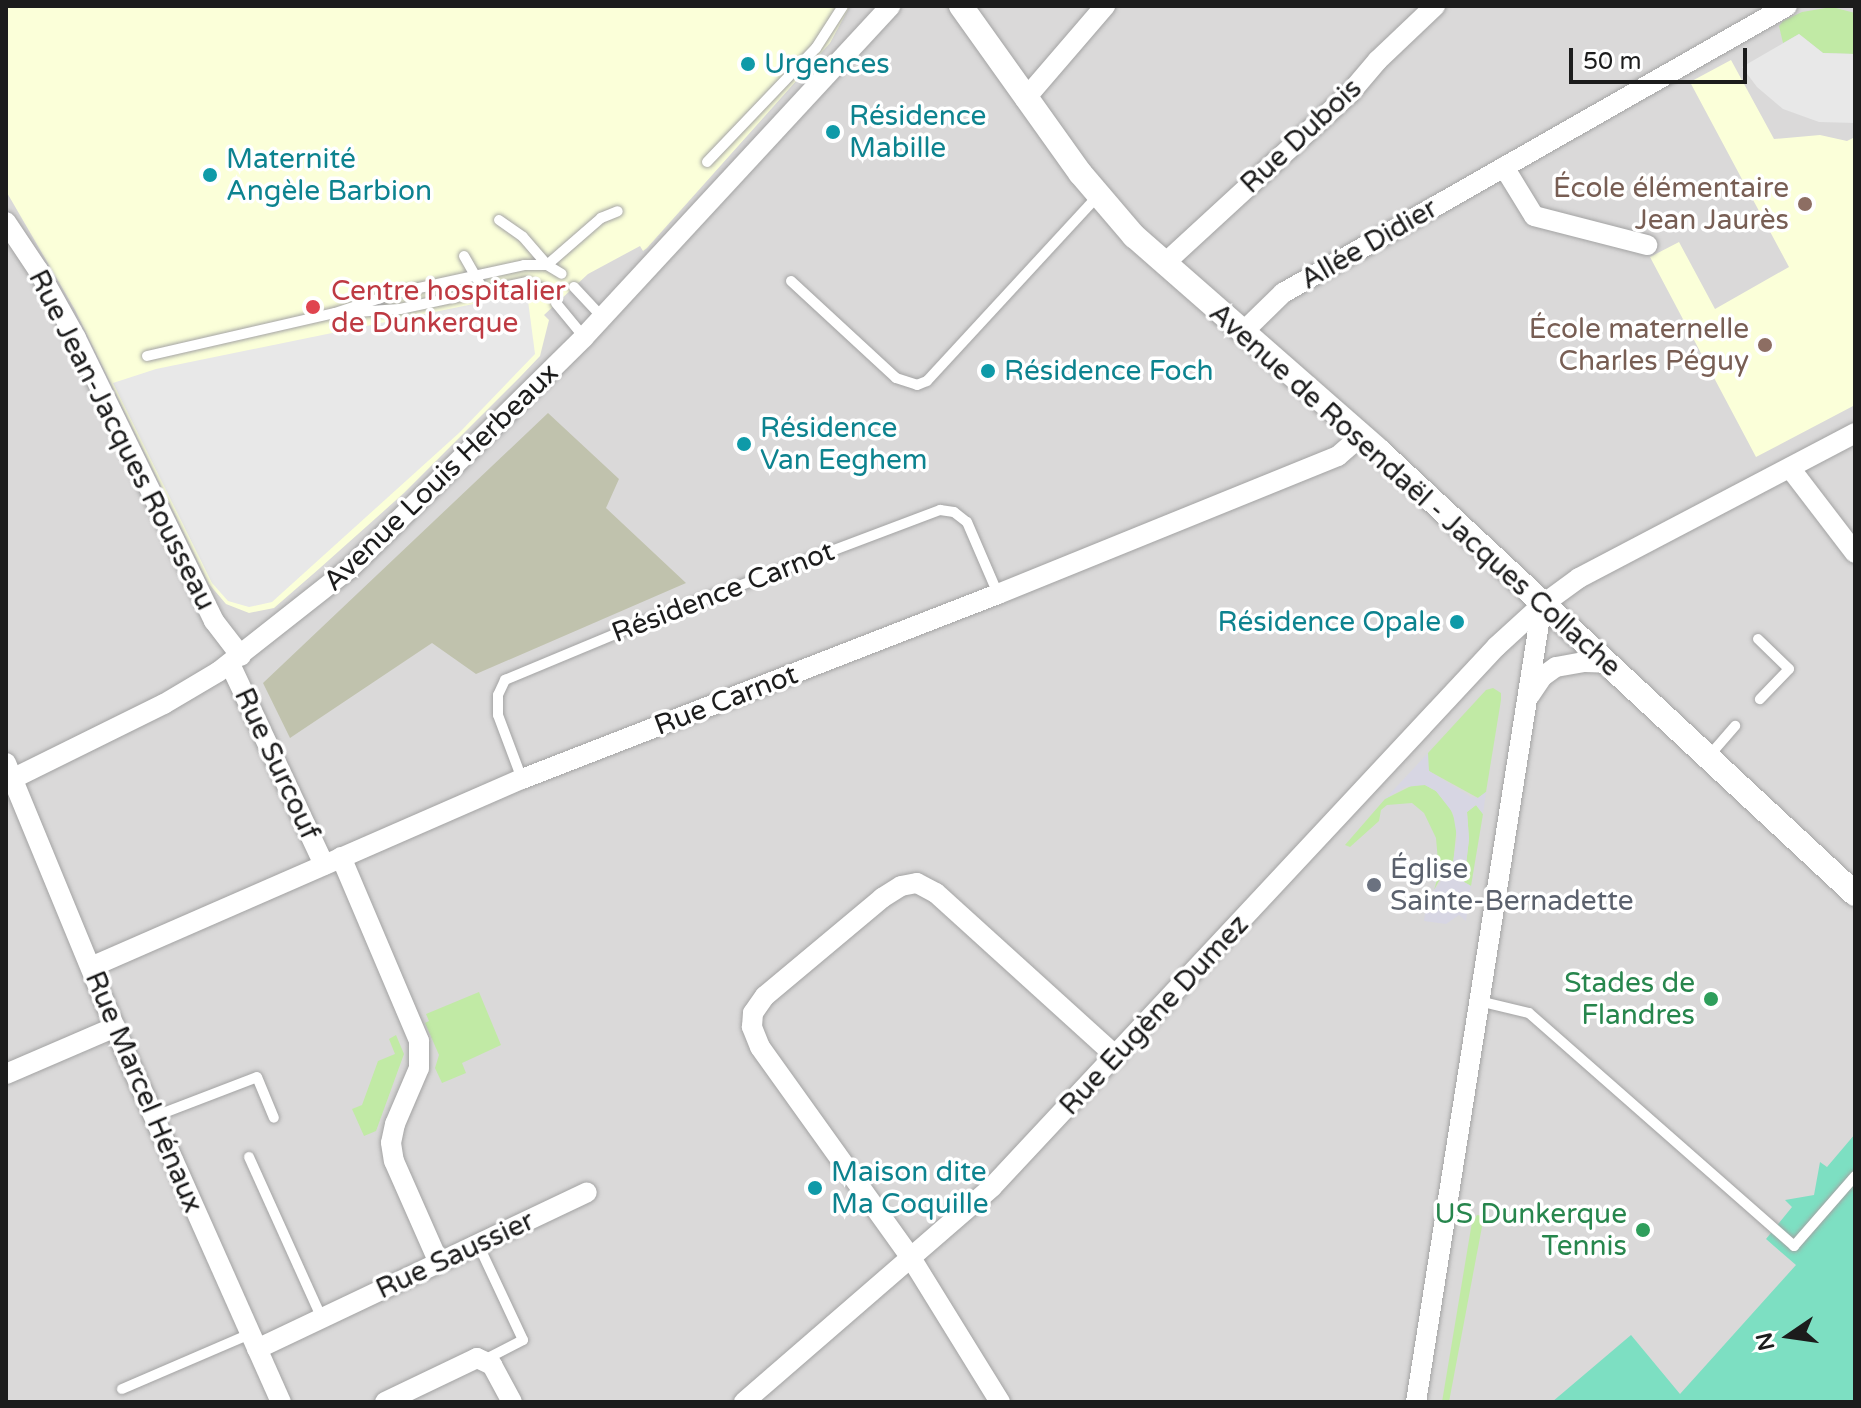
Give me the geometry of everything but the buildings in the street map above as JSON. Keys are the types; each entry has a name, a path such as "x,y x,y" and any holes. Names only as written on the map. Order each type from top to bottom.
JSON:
{"street":[{"name":"Avenue de Rosendaël - Jacques Collache","path":"950,6 999,64"},
{"name":"Avenue de Rosendaël - Jacques Collache","path":"961,6 999,64 1098,196 1164,264 1361,436 1855,894"},
{"path":"1025,99 1105,6"},
{"name":"Rue Dubois","path":"1164,264 1350,93 1378,60 1435,6"},
{"name":"Allée Didier","path":"1243,332 1283,293 1787,6"},
{"name":"Avenue Louis Herbeaux","path":"8,775 164,704 236,660 358,560 603,318 883,11"},
{"path":"1504,167 1534,216 1647,245"},
{"name":"Rue Jean-Jacques Rousseau","path":"6,222 76,338 236,660"},
{"name":"Rue Eugène Dumez","path":"744,1402 992,1187 1496,647 1542,605 1579,578 1855,433"},
{"name":"Rue Carnot","path":"91,967 522,779 998,594 1338,456 1361,436"},
{"path":"1790,468 1855,553"},
{"path":"1416,1402 1542,605"},
{"name":"Rue Surcouf","path":"236,660 419,1041 419,1068 395,1124 391,1143 394,1161 439,1263"},
{"path":"1526,702 1542,677 1556,667 1585,662 1608,663"},
{"name":"Rue Marcel Hénaux","path":"8,775 153,1117 281,1402"},
{"path":"1000,1402 911,1258 760,1047 752,1019 765,996 882,898 901,886 917,883 936,893 1116,1056"},
{"path":"6,1074 115,1027"},
{"name":"Rue Saussier","path":"254,1342 322,1319 587,1192"},
{"path":"385,1402 468,1361 486,1359 512,1402"}],"lane":[{"path":"707,162 816,48 843,6"},
{"path":"791,281 896,378 910,385 923,384 1098,196"},
{"path":"147,356 335,313 380,297 524,265 547,265 601,218 618,211"},
{"path":"499,220 523,237 547,265 562,274"},
{"path":"464,256 484,291"},
{"path":"335,313 400,309 527,282 545,290"},
{"path":"574,287 603,318"},
{"path":"556,303 584,337"},
{"name":"Résidence Carnot","path":"522,779 498,715 498,695 505,680 654,618 940,510 954,512 967,522 998,594"},
{"path":"1758,639 1789,669 1760,699"},
{"path":"1707,757 1735,726"},
{"path":"1479,1001 1529,1013 1794,1246 1855,1176"},
{"path":"153,1117 257,1077 274,1118"},
{"path":"249,1157 322,1319"},
{"path":"478,1244 523,1340 486,1359"},
{"path":"122,1389 254,1342"}],"shaded area":[{"path":"6,6 1855,6 1855,1402 6,1402"},
{"name":"Centre hospitalier de Dunkerque","path":"6,6 850,6 830,43 647,248 643,251 640,246 588,274 544,315 549,320 540,356 521,376 404,493 320,568 274,608 249,613 226,604 209,584 75,310 6,191"},
{"path":"1799,34 1823,53 1855,54 1855,123 1819,122 1783,109 1757,87 1742,67"},
{"path":"1731,60 1774,139 1820,135 1847,141 1855,137 1855,405 1756,457 1650,257 1679,242 1715,309 1789,267 1690,82"},
{"path":"527,293 535,354 459,433 272,602 249,607 228,601 212,583 113,383 156,369"},
{"path":"548,413 619,479 606,508 686,583 476,674 432,643 290,738 263,683"},
{"path":"1428,753 1429,771 1471,797 1478,798 1486,792 1483,814 1476,805 1467,812 1469,839 1464,882 1471,886 1466,921 1459,915 1446,924 1424,921 1427,897 1439,885 1449,863 1453,863 1457,837 1453,813 1436,791 1425,785 1405,787 1385,799"}],"green space":[{"path":"1832,7 1855,13 1855,54 1823,53 1799,34 1783,43 1779,26 1783,21 1802,12"},
{"path":"1493,688 1501,693 1501,700 1486,792 1478,798 1429,771 1426,762 1428,753 1486,690"},
{"path":"1413,785 1425,785 1436,791 1450,808 1457,825 1453,864 1449,863 1434,890 1439,873 1436,838 1424,813 1412,803 1387,805 1381,810 1379,821 1350,847 1345,845 1385,799"},
{"path":"1476,805 1483,814 1471,886 1464,882 1469,839 1467,812"},
{"path":"479,992 501,1045 462,1063 466,1073 442,1083 435,1068 439,1055 425,1023 429,1021 426,1014"},
{"path":"396,1035 404,1054 376,1131 364,1136 352,1109 362,1105 378,1061 395,1054 389,1039"},
{"path":"1855,1134 1855,1402 1552,1402 1631,1335 1680,1394 1796,1265 1766,1239 1792,1207 1785,1200 1814,1195 1820,1162 1827,1167"},
{"path":"1477,1215 1484,1216 1449,1402 1442,1402 1472,1222"}],"place":[{"name":"Urgences","path":"748,64"},
{"name":"Résidence Mabille","path":"833,132"},
{"name":"Maternité Angèle Barbion","path":"210,175"},
{"name":"École élémentaire Jean Jaurès","path":"1805,204"},
{"name":"Centre hospitalier de Dunkerque","path":"313,307"},
{"name":"École maternelle Charles Péguy","path":"1765,345"},
{"name":"Résidence Foch","path":"988,371"},
{"name":"Résidence Van Eeghem","path":"744,444"},
{"name":"Résidence Opale","path":"1457,622"},
{"name":"Église Sainte-Bernadette","path":"1374,885"},
{"name":"Stades de Flandres","path":"1711,999"},
{"name":"Maison dite Ma Coquille","path":"815,1188"},
{"name":"US Dunkerque Tennis","path":"1643,1230"}]}
